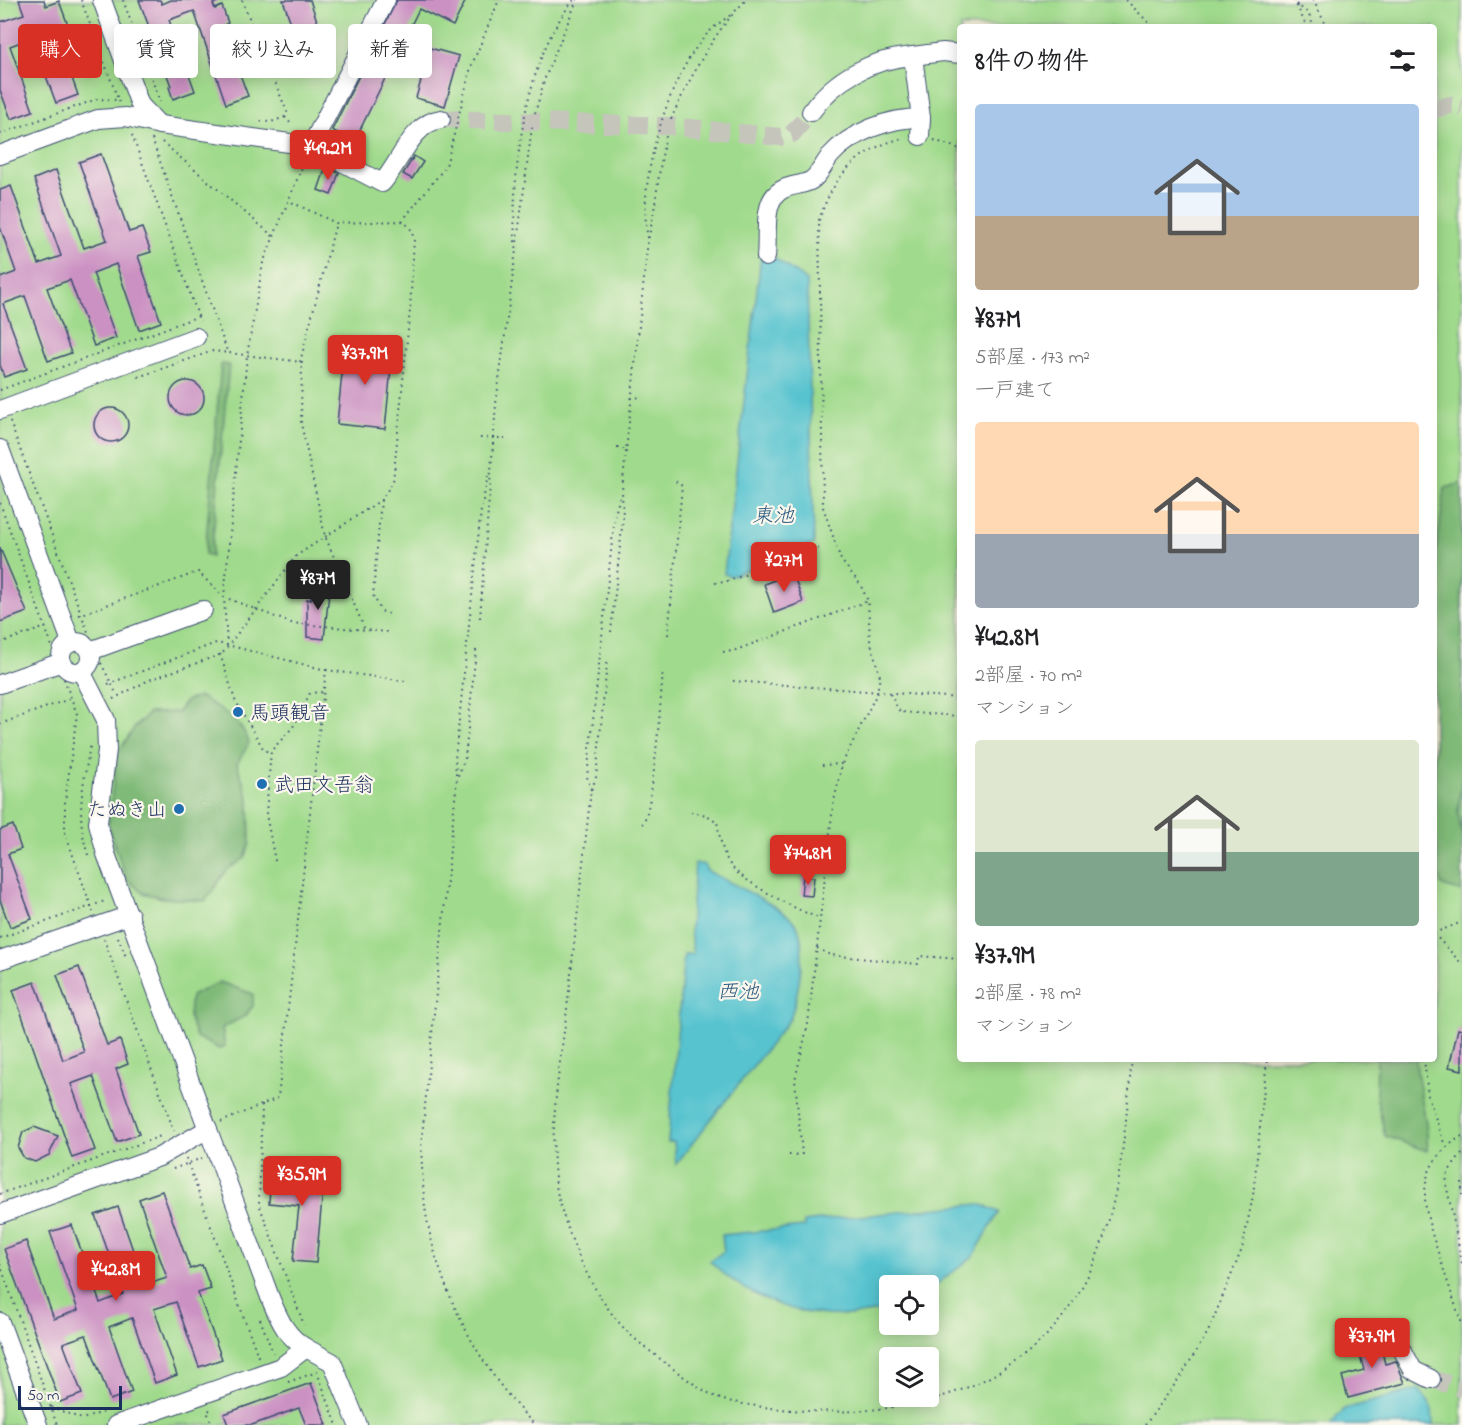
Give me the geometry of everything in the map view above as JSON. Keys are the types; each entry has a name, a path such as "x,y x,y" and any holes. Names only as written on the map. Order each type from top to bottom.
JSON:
{"lane":[{"path":"102,0 128,108 159,125 311,146 382,183 419,130 433,120 441,119"},
{"path":"311,146 386,0"},
{"path":"811,112 828,93 855,72 880,61 943,52 957,54"},
{"path":"766,257 769,210 773,198 780,191 811,181 831,155 867,130 886,123 920,127 913,56"},
{"path":"0,155 128,108"},
{"path":"2,409 196,337"},
{"path":"0,449 72,618 71,642 62,652 62,662 68,669 81,671 88,665 93,650"},
{"path":"93,650 203,610"},
{"path":"71,642 80,642 93,650"},
{"path":"0,684 62,662"},
{"path":"81,671 106,720 107,750 98,823 106,854 130,915 201,1133 282,1327 294,1341 332,1362 358,1425"},
{"path":"0,960 130,915"},
{"path":"0,1214 159,1157 201,1133"},
{"path":"0,1322 4,1344 38,1425"},
{"path":"115,1417 281,1367 306,1348"},
{"path":"1403,1351 1413,1370 1431,1379"}],"path":[{"path":"0,390 199,316 128,108 81,0"},
{"path":"0,134 97,99 111,98 128,108 163,109 123,0"},
{"path":"242,0 287,112 279,121 252,120"},
{"path":"535,113 545,78 576,0"},
{"path":"515,242 513,203 525,116 548,46 561,15 576,0"},
{"path":"648,240 644,222 654,143 670,96 709,32 746,0"},
{"path":"1126,0 1150,24"},
{"path":"1294,0 1306,24"},
{"path":"1313,0 1325,24"},
{"path":"1296,4 1308,13 1313,24"},
{"path":"671,119 690,81 732,14"},
{"path":"532,127 489,471 481,510 455,759 456,778 424,1095 421,1147 426,1208 438,1261 462,1322 494,1375 535,1425"},
{"path":"789,1155 801,1154 795,1080 808,1024 833,806 842,764 877,693 880,676 870,640 868,601 860,584 841,560 823,507 819,220 825,201 845,169 867,151 920,127 957,147"},
{"path":"227,351 149,131 274,237"},
{"path":"611,632 623,518 622,490 648,240 655,213 661,157 667,132"},
{"path":"227,645 224,597 247,356 263,263 311,146"},
{"path":"102,709 117,695 149,680 220,654 296,556 381,500 393,482 410,310 414,240 410,227 402,221 336,223 288,201"},
{"path":"336,223 302,362 301,423 325,536 365,630"},
{"path":"213,351 302,362"},
{"path":"631,398 643,397"},
{"path":"2,409 72,618 93,650 117,695"},
{"path":"480,438 505,438"},
{"path":"617,447 626,450"},
{"path":"480,618 490,505 489,471"},
{"path":"668,635 682,486 675,481"},
{"path":"591,790 587,777 615,514 622,490"},
{"path":"381,500 373,595 381,611 389,614"},
{"path":"715,583 725,582 820,548"},
{"path":"0,643 198,572 224,597 291,623 387,632"},
{"path":"723,652 733,651 868,601"},
{"path":"0,724 216,643 326,670 405,681"},
{"path":"456,778 465,758 476,650"},
{"path":"220,654 235,700 264,750 271,753"},
{"path":"607,663 596,778 591,790 555,1105 555,1162 559,1204 574,1246 595,1288 617,1321 650,1352 690,1381 721,1400 753,1411"},
{"path":"0,1194 148,1142 190,1124 201,1133 278,1098 326,670"},
{"path":"642,824 647,816 652,789 663,672"},
{"path":"733,681 957,698"},
{"path":"275,861 266,814 271,753 293,727 310,693 323,692"},
{"path":"890,694 900,712 957,716"},
{"path":"90,744 79,812 82,834 91,864"},
{"path":"822,765 842,764"},
{"path":"691,812 707,815 717,822 724,853 732,868 746,879 808,915 820,918"},
{"path":"0,938 105,901 102,892"},
{"path":"112,921 128,962"},
{"path":"1437,932 1462,922"},
{"path":"1437,936 1462,964"},
{"path":"817,948 830,955 918,964 919,956 957,958"},
{"path":"977,1388 1005,1370 1039,1342 1069,1308 1091,1270 1108,1229 1119,1182 1132,1062"},
{"path":"1145,1425 1181,1376 1208,1332 1242,1249 1253,1197 1267,1062"},
{"path":"1424,1062 1428,1096 1445,1146"},
{"path":"262,1105 259,1204 308,1335 306,1348"},
{"path":"1462,1136 1445,1146 1431,1169 1424,1206 1462,1324"},
{"path":"1462,1154 1448,1172 1446,1183 1462,1263"},
{"path":"1462,1182 1462,1195"},
{"path":"0,1264 57,1425"},
{"path":"258,1359 273,1354"},
{"path":"281,1385 317,1372 337,1425"},
{"path":"51,1407 82,1419 115,1417"},
{"path":"212,1425 207,1411 218,1407"}],"green space":[{"path":"0,0 1462,0 1462,1425 0,1425"},
{"path":"221,364 229,365 211,557 205,554"},
{"path":"1462,483 1462,776 1458,813 1462,836 1462,892 1440,883 1437,852 1437,545 1445,488"},
{"path":"200,697 236,722 249,743 237,764 249,799 250,843 245,858 227,870 205,901 163,898 143,893 126,878 108,826 117,754 134,728 149,713 178,712 187,700"},
{"path":"220,982 253,994 253,1006 245,1016 222,1028 225,1046 219,1049 196,1037 189,1017 191,996"},
{"path":"1377,1062 1416,1062 1427,1129 1427,1151 1385,1136 1376,1095"}],"water":[{"name":"東池","path":"761,256 773,257 807,281 814,544 731,576 724,574"},
{"name":"西池","path":"695,863 705,865 706,870 768,903 790,918 800,933 802,957 796,998 790,1019 676,1164 674,1142 668,1142 684,954 693,954 690,931"},
{"path":"979,1204 999,1212 973,1257 939,1282 939,1275 879,1275 879,1310 865,1313 817,1314 770,1302 749,1291 710,1261 724,1251 722,1235 804,1227 804,1222"},
{"path":"1419,1389 1432,1407 1433,1425 1330,1425 1344,1409"}],"building":[{"path":"19,0 44,0 46,6 59,1 68,24 18,24 18,43 10,46 18,69 18,78 21,78 33,111 11,119 0,90 0,22 24,14"},
{"path":"139,0 160,0 162,4 171,0 221,0 213,4 215,9 222,6 228,23 210,24 210,58 194,11 169,20 170,24 148,24"},
{"path":"283,0 310,0 318,24 291,24"},
{"path":"397,0 466,0 453,26 419,9 412,24 385,24"},
{"path":"432,49 459,56 445,106 416,98 422,78 432,78"},
{"path":"47,78 72,78 78,95 56,103"},
{"path":"168,78 190,78 195,91 173,99 169,87 171,86"},
{"path":"217,78 241,78 248,96 226,104"},
{"path":"358,78 385,78 354,142 332,130"},
{"path":"101,154 129,232 142,228 151,252 138,256 161,322 139,330 116,264 93,273 116,338 94,346 70,280 47,288 71,353 48,361 25,296 3,304 27,369 4,377 0,365 0,278 16,272 0,227 0,190 11,186 39,264 61,256 34,179 56,170 84,248 107,240 79,162"},
{"path":"414,156 423,162 412,179 403,174"},
{"path":"326,167 339,173 331,195 318,190"},
{"path":"345,343 393,348 385,429 337,424"},
{"path":"187,381 199,386 204,398 199,410 187,415 175,410 170,398 175,386"},
{"path":"111,408 123,413 128,425 123,437 111,442 99,437 94,425 99,413"},
{"path":"0,548 27,612 0,622"},
{"path":"793,573 803,602 774,613 764,584"},
{"path":"313,582 330,584 324,639 307,637 307,599 311,600"},
{"path":"13,825 21,849 8,854 32,919 10,927 0,900 0,830"},
{"path":"803,876 814,877 812,896 801,895"},
{"path":"79,967 107,1045 120,1040 128,1064 116,1069 139,1134 117,1142 93,1076 71,1084 95,1150 72,1158 13,990 35,982 63,1060 84,1052 57,975"},
{"path":"1458,1029 1462,1030 1462,1070 1449,1067"},
{"path":"34,1127 58,1136 49,1155 35,1162 24,1158 18,1148 23,1132"},
{"path":"304,1164 325,1167 316,1263 293,1261 299,1206 269,1203 271,1174 302,1178"},
{"path":"162,1191 190,1269 202,1265 211,1289 198,1293 222,1359 199,1367 176,1302 154,1309 177,1375 155,1383 132,1318 109,1327 132,1392 110,1400 86,1335 63,1343 82,1394 60,1402 4,1249 26,1241 54,1319 78,1310 50,1232 72,1225 100,1303 123,1294 95,1215 118,1207 145,1285 167,1278 139,1199"},
{"path":"1377,1331 1385,1364 1396,1361 1405,1383 1348,1398 1342,1376 1364,1370 1355,1337"},
{"path":"311,1383 327,1425 306,1425 299,1408 252,1425 228,1425 224,1414"}],"tunnel":[{"path":"1437,108 1451,105 1462,107"},
{"path":"441,119 669,126 780,137 792,134 811,112"},
{"path":"1431,1379 1462,1388"}],"place":[{"name":"馬頭観音","path":"238,712"},
{"name":"武田文吾翁","path":"262,784"},
{"name":"たぬき山","path":"179,809"}]}
